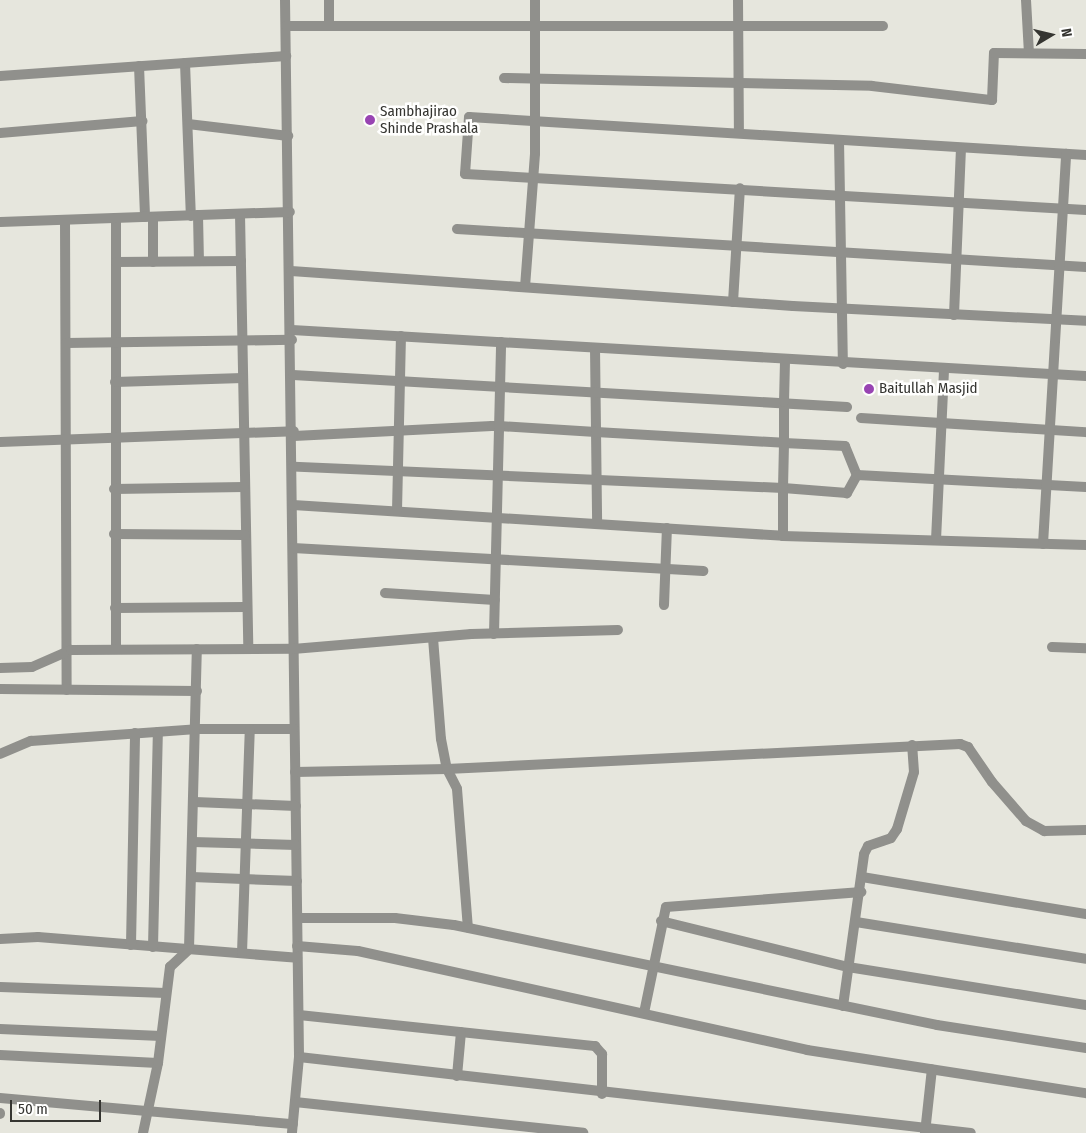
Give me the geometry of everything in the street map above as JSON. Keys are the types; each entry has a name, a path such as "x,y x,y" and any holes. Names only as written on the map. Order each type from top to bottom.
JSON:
{"street":[{"path":"0,1098 150,1109 292,1128 299,1057 299,1015 293,649 294,433 284,0"},
{"path":"329,0 329,25"},
{"path":"525,287 534,178 536,121 535,0"},
{"path":"738,0 739,133"},
{"path":"1026,0 1029,53"},
{"path":"286,26 883,26"},
{"path":"504,78 872,86 992,100 994,52 1086,54"},
{"path":"0,76 286,56"},
{"path":"185,63 194,215 199,261"},
{"path":"139,66 149,217 154,262"},
{"path":"1086,155 961,149 739,133 469,117 465,174 740,188 959,204 1086,210"},
{"path":"0,133 142,121"},
{"path":"188,124 288,136"},
{"path":"839,140 843,364"},
{"path":"954,315 961,149"},
{"path":"1043,544 1066,154"},
{"path":"733,302 740,188"},
{"path":"0,222 290,212"},
{"path":"240,214 248,649"},
{"path":"116,218 114,438 116,649"},
{"path":"65,220 71,650 68,690"},
{"path":"457,229 1086,267"},
{"path":"116,262 241,261"},
{"path":"291,271 842,309 1086,321"},
{"path":"66,343 242,340 292,335 401,336 843,364 1086,376"},
{"path":"397,511 397,430 401,336"},
{"path":"494,634 495,517 501,342"},
{"path":"595,348 597,524"},
{"path":"783,536 785,360"},
{"path":"936,540 944,369"},
{"path":"293,375 595,390 847,407"},
{"path":"115,382 243,378"},
{"path":"862,418 1086,432"},
{"path":"0,442 499,426 845,446 857,475 848,493 596,478 293,467"},
{"path":"857,475 1086,487"},
{"path":"114,490 244,487"},
{"path":"293,505 783,536 1086,545"},
{"path":"664,606 667,528"},
{"path":"114,534 245,534"},
{"path":"293,548 703,571"},
{"path":"384,593 495,600"},
{"path":"115,608 246,607"},
{"path":"0,668 32,666 71,650 293,649 494,634 618,630"},
{"path":"433,638 446,769 457,789 468,928"},
{"path":"1052,647 1086,648"},
{"path":"143,1133 150,1109 158,1063 170,968 189,949 197,729 197,649"},
{"path":"0,689 197,691"},
{"path":"0,754 31,741 197,729 294,729"},
{"path":"242,954 250,730"},
{"path":"153,947 158,732"},
{"path":"131,945 135,734"},
{"path":"843,1006 868,846 891,838 898,829 914,772 912,745"},
{"path":"295,772 446,769 912,745 968,746 992,782 1026,821 1044,831 1086,830"},
{"path":"195,802 296,806"},
{"path":"193,842 296,845"},
{"path":"192,877 297,881"},
{"path":"862,877 1086,914"},
{"path":"644,1013 654,968 661,921 666,907 861,892"},
{"path":"298,918 395,918 468,928 843,1006 1086,1048"},
{"path":"661,921 848,966 1086,1005"},
{"path":"856,922 1086,959"},
{"path":"0,939 38,937 297,958"},
{"path":"297,946 358,951 807,1050 1086,1093"},
{"path":"0,987 166,993"},
{"path":"299,1015 595,1046 602,1054 602,1094"},
{"path":"0,1029 161,1036"},
{"path":"457,1076 460,1032"},
{"path":"0,1055 158,1063"},
{"path":"299,1057 925,1131 971,1133"},
{"path":"925,1131 932,1069"},
{"path":"295,1102 517,1129 583,1133"}],"place":[{"name":"Sambhajirao Shinde Prashala","path":"370,120"},
{"name":"Baitullah Masjid","path":"869,389"}]}
